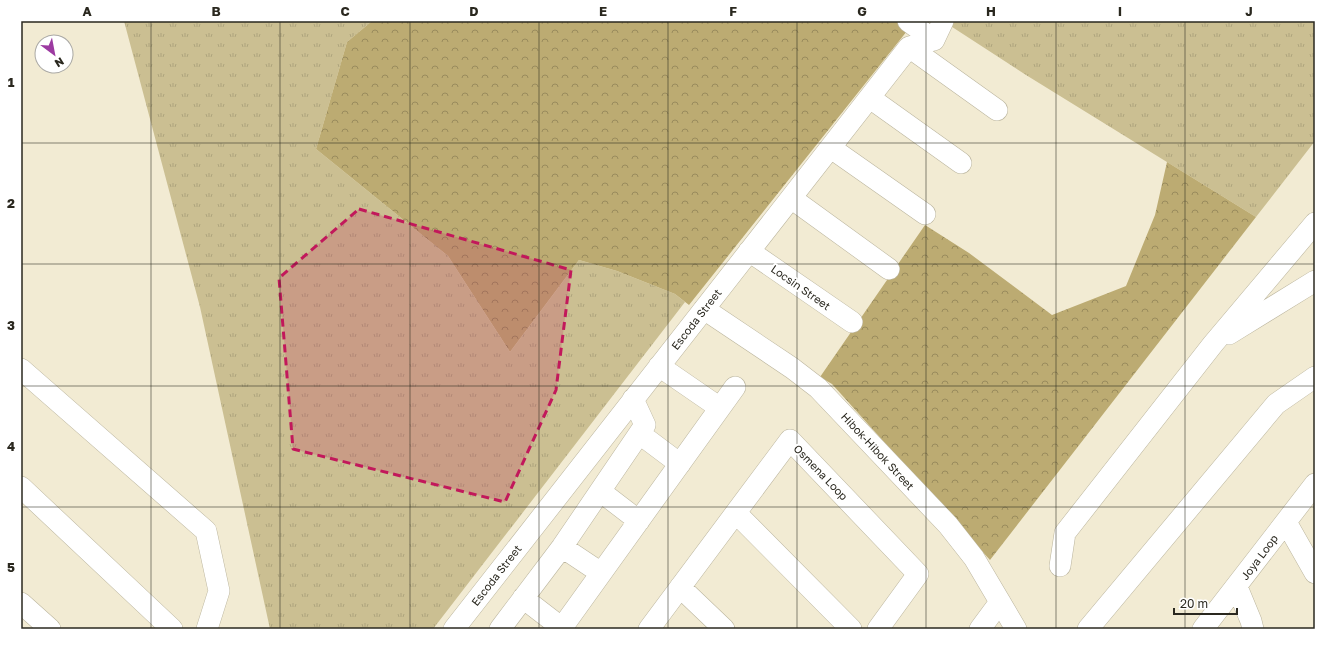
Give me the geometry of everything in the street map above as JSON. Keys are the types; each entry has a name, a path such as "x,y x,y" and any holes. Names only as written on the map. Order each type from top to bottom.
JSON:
{"street":[{"path":"908,21 934,40"},
{"path":"909,48 934,40 943,21"},
{"path":"909,48 997,110"},
{"name":"Escoda Street","path":"454,629 909,48"},
{"path":"870,98 961,163"},
{"path":"831,148 925,214"},
{"path":"791,198 889,269"},
{"path":"1060,566 1065,533 1213,344 1315,223"},
{"name":"Locsin Street","path":"750,251 852,322"},
{"path":"1213,344 1315,281"},
{"name":"Hibok-Hibok Street","path":"704,309 792,368 818,388 948,525 974,558 1016,629"},
{"path":"659,366 720,408"},
{"path":"21,369 206,531 219,591 207,629"},
{"path":"1088,629 1276,404 1315,377"},
{"path":"523,598 561,628 735,387"},
{"path":"500,629 562,546 640,434 645,425 633,399"},
{"path":"640,434 680,464"},
{"name":"Osmena Loop","path":"649,629 790,440 918,574 878,629"},
{"name":"Joya Loop","path":"1203,629 1315,484"},
{"path":"21,487 172,629"},
{"path":"600,491 639,521"},
{"path":"736,513 851,629"},
{"path":"1286,522 1315,572"},
{"path":"562,546 601,573"},
{"path":"680,587 724,629"},
{"path":"1236,587 1251,620 1253,629"},
{"path":"980,629 1000,602"},
{"path":"21,603 50,629"}],"highlighted area":[{"path":"359,209 571,270 556,390 505,502 293,449 279,278"}],"green space":[{"path":"124,21 372,21 347,42 316,149 448,256 510,352 579,260 617,271 675,294 685,302 433,629 270,629 200,307"},
{"path":"372,21 915,21 689,305 675,294 617,271 579,260 510,352 448,256 316,149 347,42"},
{"path":"947,21 1315,21 1315,141 1256,217 1026,75 946,23"},
{"path":"1167,162 1256,217 990,560 832,384 820,377 925,225 969,253 1052,315 1126,286 1155,215"}]}
